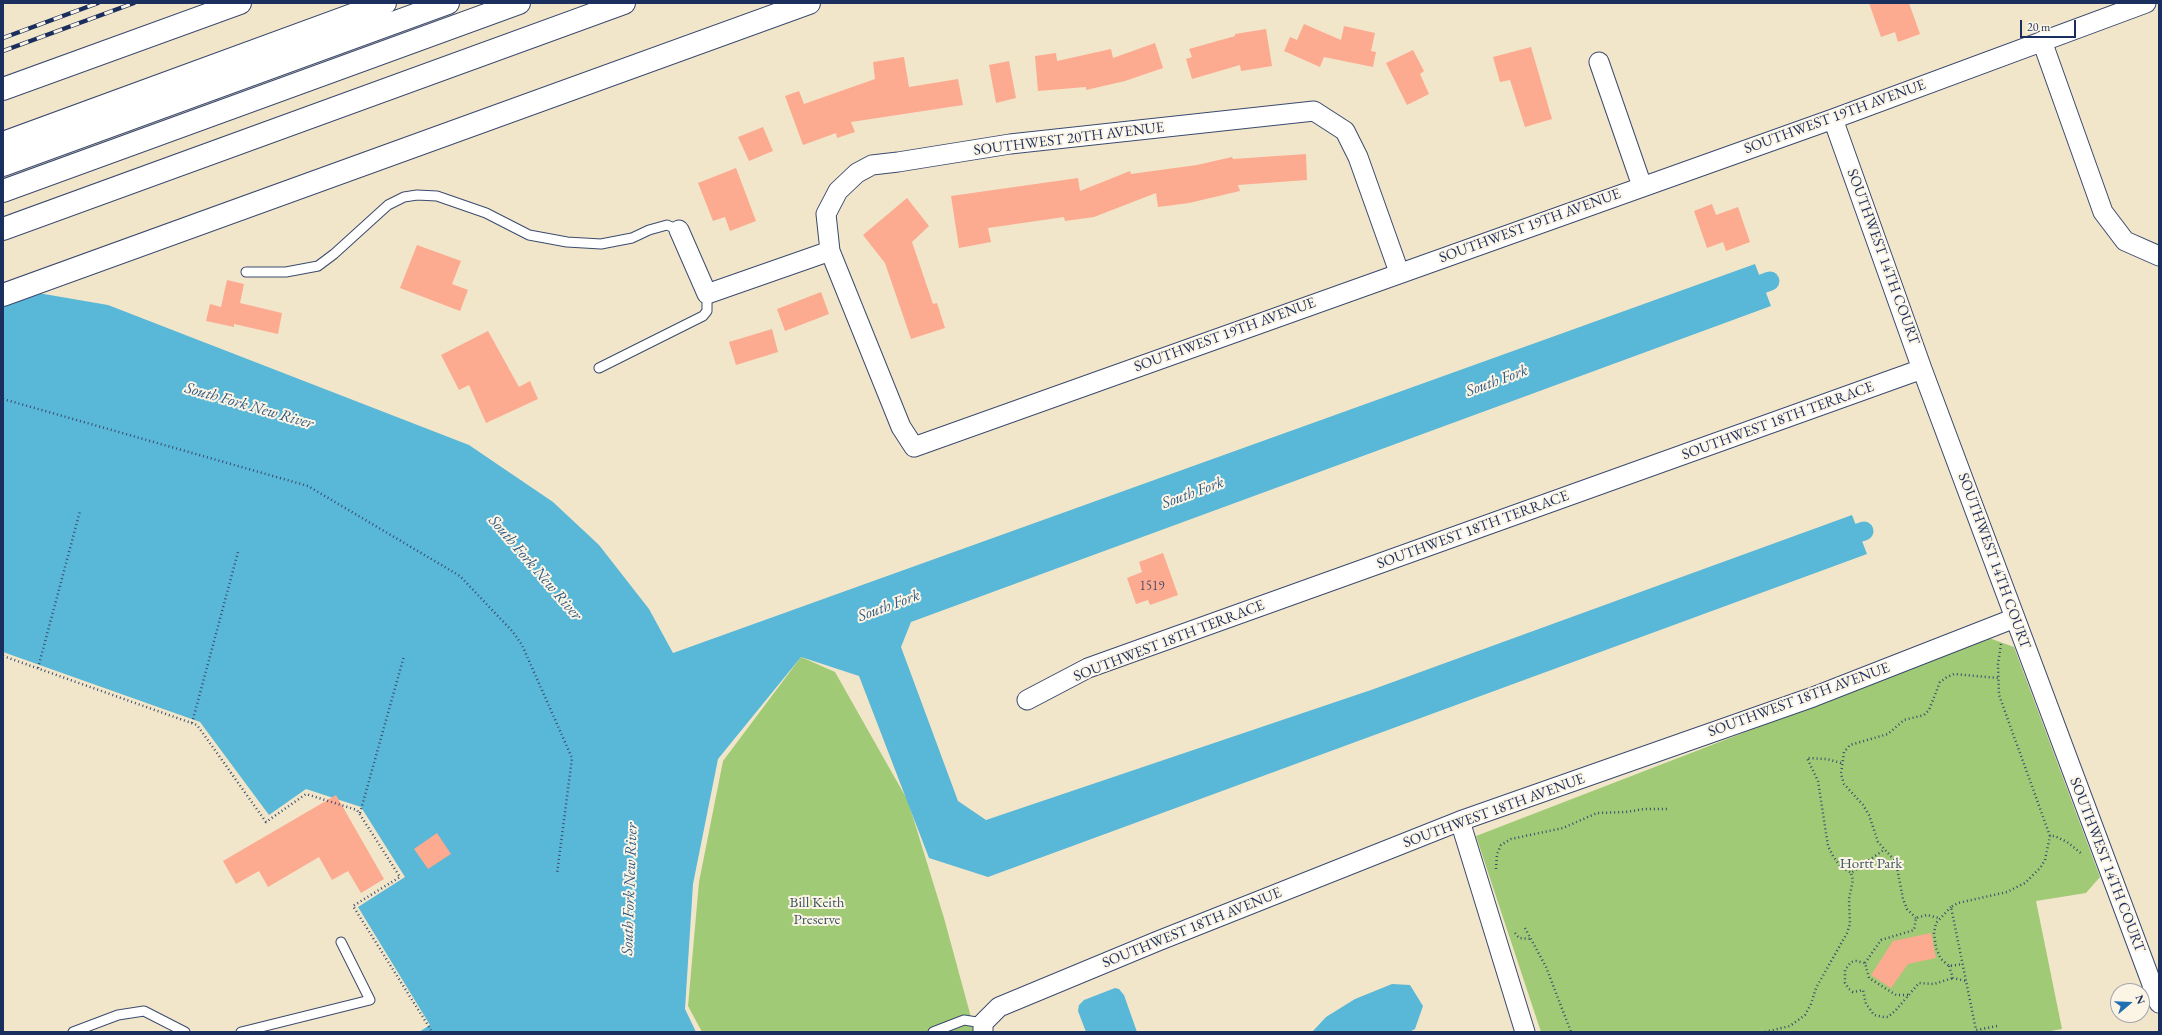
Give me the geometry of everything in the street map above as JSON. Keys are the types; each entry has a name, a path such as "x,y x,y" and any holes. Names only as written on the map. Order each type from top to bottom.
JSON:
{"highway":[{"path":"3,89 240,3"},
{"path":"3,143 385,3"},
{"path":"3,165 448,3"},
{"path":"3,191 519,3"},
{"path":"3,229 624,3"},
{"path":"3,295 808,3"}],"street":[{"name":"SOUTHWEST 19TH AVENUE","path":"914,447 1399,272 1833,119 2146,3"},
{"path":"2042,41 2103,212 2125,242 2159,256"},
{"path":"1599,62 1642,186"},
{"name":"SOUTHWEST 20TH AVENUE","path":"914,447 901,428 830,251 826,214 838,191 857,173 872,164 898,162 1010,144 1314,111 1345,131 1358,157 1399,272"},
{"name":"SOUTHWEST 14TH COURT","path":"1833,119 1922,369 2159,1002"},
{"path":"679,230 707,294 830,251"},
{"name":"SOUTHWEST 18TH TERRACE","path":"1027,700 1088,668 1922,369"},
{"name":"SOUTHWEST 18TH AVENUE","path":"983,1028 999,1007 1015,1000 1460,821 1813,697 2015,618"},
{"path":"1460,821 1525,1032"}],"lane":[{"path":"246,272 286,272 318,266 334,254 388,205 404,197 417,195 438,196 486,213 529,235 566,242 601,244 632,238 649,230 667,226 679,230"},
{"path":"599,368 703,316 707,311 707,294"},
{"path":"241,1032 370,1000 341,942"},
{"path":"73,1032 118,1015 144,1011 186,1032"},
{"path":"933,1032 964,1020 983,1028"}],"path":[{"path":"3,399 308,486 460,576 513,632 519,641 572,758 557,874"},
{"path":"38,668 80,511"},
{"path":"192,724 238,552"},
{"path":"1953,978 1949,966 1941,959 1936,948 1934,933 1939,918 1958,903 2007,892 2025,883 2042,864 2048,850 2050,836 2000,700 1998,678 1999,652 2004,637"},
{"path":"3,656 197,726 266,822 306,794 357,810 400,877 353,906 431,1030"},
{"path":"360,813 404,656"},
{"path":"1916,918 1906,909 1896,862 1874,834 1869,815 1863,805 1844,784 1841,774 1841,763 1844,752 1850,745 1881,737 1894,729 1904,720 1924,715 1929,710 1940,682 1947,677 1954,674 1998,678"},
{"path":"1765,1032 1790,1026 1805,1015 1811,1004 1816,988 1848,933 1850,924 1849,899 1853,880 1851,873 1840,866 1828,846 1818,781 1807,758 1827,759 1841,763"},
{"path":"1496,872 1497,854 1501,845 1511,839 1563,828 1597,813 1626,812 1644,809 1666,809"},
{"path":"2050,836 2055,836 2071,844 2085,858"},
{"path":"1851,873 1885,849"},
{"path":"1951,907 1976,1030 1997,1026"},
{"path":"1916,918 1932,914 1939,918"},
{"path":"1908,995 1896,995 1869,978 1865,963 1881,940 1914,930 1916,918"},
{"path":"1525,928 1556,992 1571,1032"},
{"path":"1512,929 1519,938 1532,940"},
{"path":"1865,963 1856,961 1848,965 1845,970 1845,983 1853,992 1863,990 1866,1004 1874,1014 1888,1017 1919,983 1934,984 1953,978 1966,982"},
{"path":"1949,966 1963,964"}],"green space":[{"name":"Hortt Park","path":"1989,638 2014,647 2100,877 2086,893 2036,901 2062,1029 2045,1032 1541,1032 1476,836"},
{"name":"Bill Keith Preserve","path":"801,657 835,672 908,801 944,918 975,1032 702,1032 688,1006 699,882 723,761"}],"water":[{"name":"South Fork New River","path":"1755,264 1771,306 911,622 901,647 958,801 986,820 1371,690 1852,515 1867,554 988,877 929,858 859,676 801,657 718,759 693,884 685,1009 696,1032 419,1032 430,1025 358,907 405,877 361,807 306,789 269,815 200,722 3,652 3,287 108,305 469,445 553,502 599,545 649,609 673,653"},
{"path":"1392,984 1410,985 1423,1006 1415,1029 1409,1032 1312,1032 1326,1017 1355,999"},
{"path":"1115,988 1119,989 1124,995 1137,1032 1086,1032 1078,1011 1079,1005 1084,1000"}],"building":[{"path":"1869,3 1909,3 1920,34 1898,42 1895,32 1881,37"},
{"path":"1304,24 1341,40 1344,26 1375,33 1371,51 1376,52 1373,67 1324,57 1320,67 1284,51 1290,37 1297,40"},
{"path":"1266,29 1272,66 1241,71 1240,65 1192,79 1186,59 1192,57 1189,49 1235,36 1235,34"},
{"path":"1155,43 1163,68 1125,81 1086,90 1086,87 1038,91 1035,56 1056,53 1057,61 1111,49 1113,58"},
{"path":"1531,47 1552,119 1525,127 1510,80 1500,82 1493,57"},
{"path":"1413,50 1424,71 1420,74 1429,94 1407,105 1386,63"},
{"path":"904,57 909,87 958,79 963,105 851,122 855,132 837,138 836,133 803,145 785,96 799,91 804,104 875,79 873,62"},
{"path":"1009,61 1016,98 996,103 989,65"},
{"path":"763,127 773,151 749,161 738,137"},
{"path":"1306,154 1307,180 1238,185 1240,191 1189,203 1158,207 1156,193 1094,217 1065,221 1064,217 988,228 991,242 959,248 951,196 1078,178 1080,191 1130,171 1131,174 1197,165 1232,157 1233,159"},
{"path":"736,168 756,221 730,231 725,217 713,221 698,183"},
{"path":"907,198 929,226 912,242 933,304 937,303 945,328 911,339 885,263 863,235"},
{"path":"1712,204 1716,215 1738,207 1750,242 1726,251 1723,242 1707,248 1694,211"},
{"path":"417,245 461,261 452,284 468,290 460,311 400,288"},
{"path":"227,280 244,284 240,303 282,313 278,334 234,324 234,327 206,321 210,304 221,307"},
{"path":"821,292 829,314 785,331 777,309"},
{"path":"772,329 778,352 736,365 729,342"},
{"path":"488,331 519,387 530,381 538,399 486,423 469,385 459,390 441,355"},
{"path":"1163,553 1178,595 1150,605 1148,600 1136,604 1127,578 1142,572 1139,562"},
{"path":"336,795 384,879 361,893 348,871 332,880 319,857 268,887 259,871 236,884 223,861"},
{"path":"437,833 451,854 428,869 414,849"},
{"path":"1931,933 1936,958 1908,964 1891,988 1871,975 1893,941"}],"waterway":[{"name":"South Fork","path":"1738,293 1770,281"},
{"path":"1835,541 1864,531"}],"railway":[{"path":"3,38 98,3"},
{"path":"3,51 134,3"}]}
